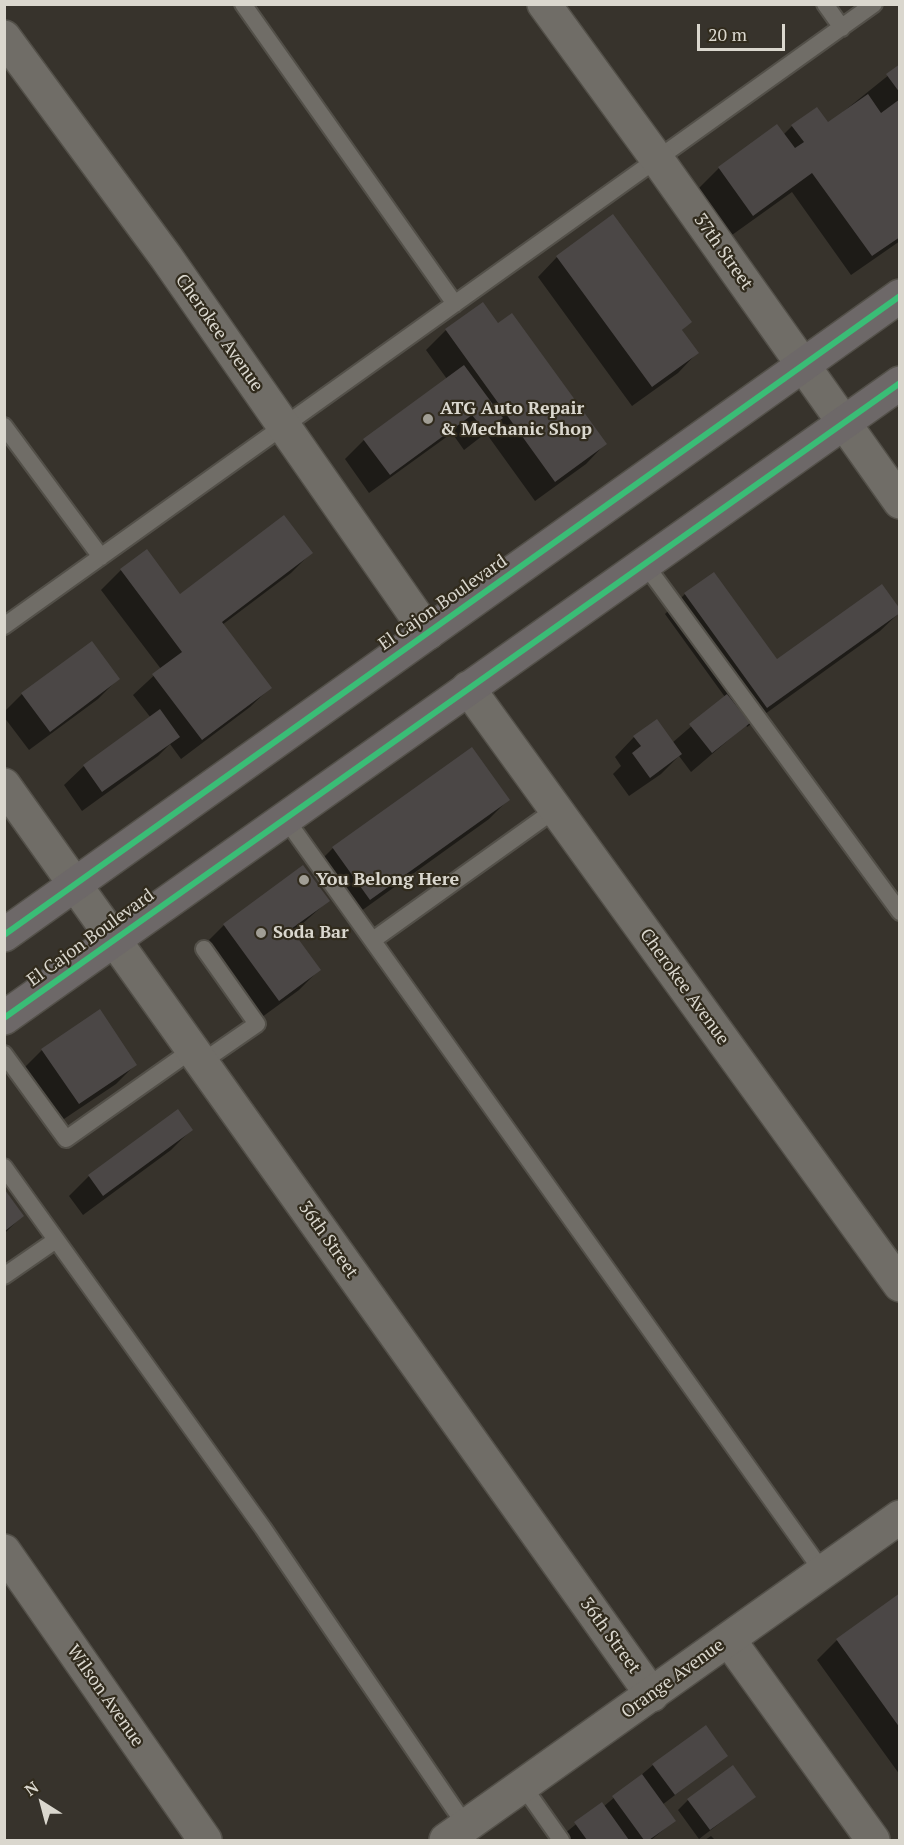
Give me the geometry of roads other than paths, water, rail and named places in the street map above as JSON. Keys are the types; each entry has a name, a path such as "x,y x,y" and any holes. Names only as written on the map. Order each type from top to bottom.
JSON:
{"main road":[{"name":"El Cajon Boulevard","path":"4,935 900,296"},
{"name":"El Cajon Boulevard","path":"4,1018 900,383"}],"street":[{"name":"37th Street","path":"544,4 900,502"},
{"name":"Cherokee Avenue","path":"4,37 166,257 428,633"},
{"name":"Cherokee Avenue","path":"468,688 900,1285"},
{"name":"36th Street","path":"4,785 652,1695"},
{"name":"Orange Avenue","path":"456,1833 900,1517"},
{"name":"Wilson Avenue","path":"4,1551 204,1840"},
{"path":"729,1640 873,1840"}],"lane":[{"path":"243,4 455,304"},
{"path":"825,4 842,28"},
{"path":"4,626 874,4"},
{"path":"4,426 101,557"},
{"path":"644,563 900,912"},
{"path":"373,940 556,809"},
{"path":"285,818 823,1572"},
{"path":"4,1054 66,1138 197,1056 257,1024 204,949"},
{"path":"4,1167 263,1528 456,1833"},
{"path":"4,1276 56,1240"},
{"path":"523,1786 561,1840"}],"place":[{"name":"ATG Auto Repair & Mechanic Shop","path":"428,419"},
{"name":"You Belong Here","path":"304,880"},
{"name":"Soda Bar","path":"261,933"}]}
